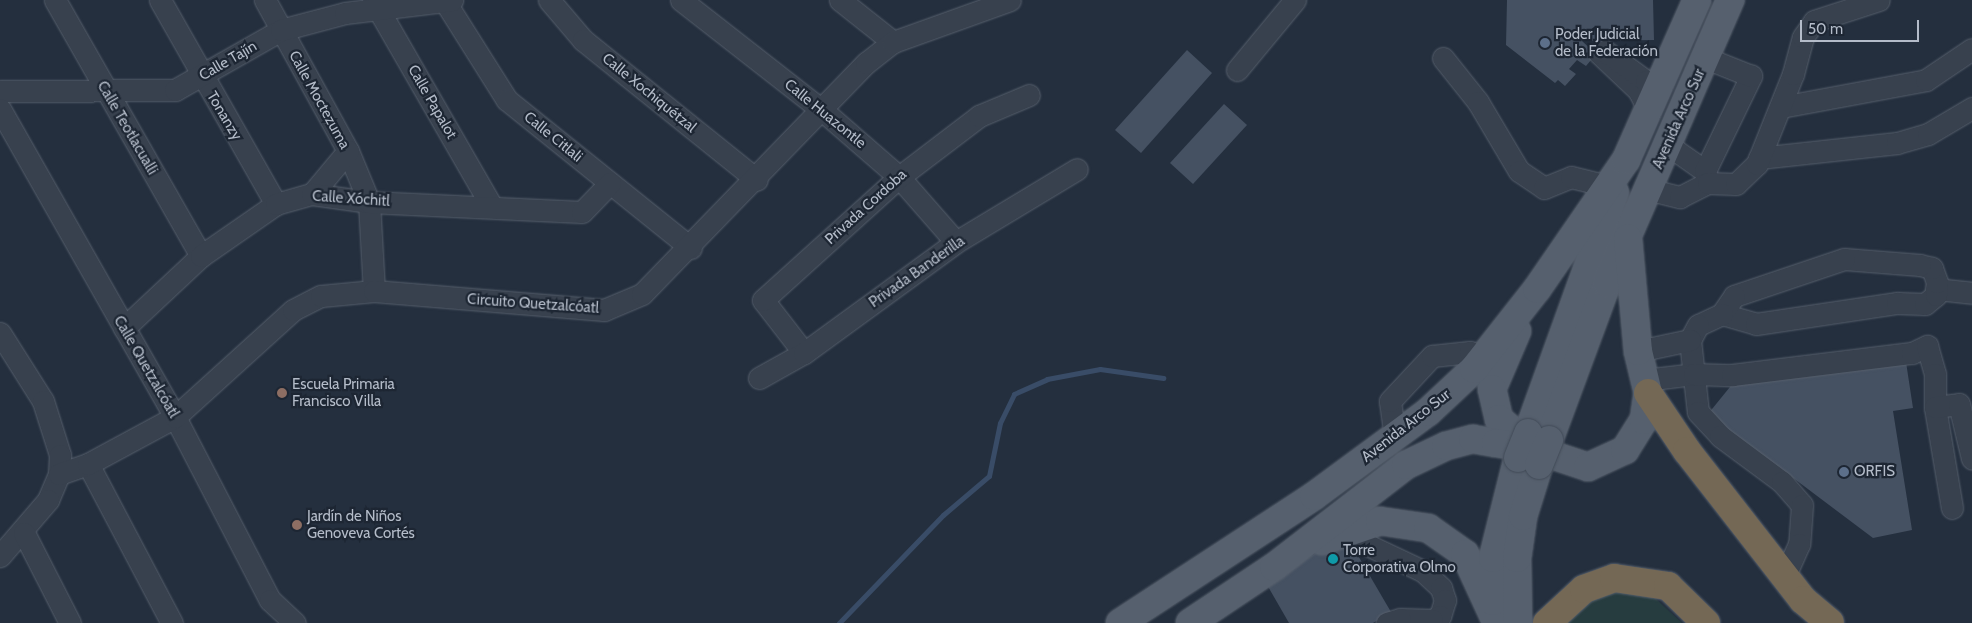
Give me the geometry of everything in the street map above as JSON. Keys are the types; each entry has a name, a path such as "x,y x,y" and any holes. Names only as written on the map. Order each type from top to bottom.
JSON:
{"highway":[{"path":"1646,387 1687,451 1804,600 1830,623"},
{"path":"1547,623 1584,589 1614,578 1668,586 1706,623"}],"main road":[{"name":"Avenida Arco Sur","path":"1120,623 1395,437 1448,396 1483,358 1537,289 1612,187 1663,84 1697,0"},
{"name":"Avenida Arco Sur","path":"1534,449 1628,238 1730,0"},
{"name":"Avenida Arco Sur","path":"1534,449 1612,187"},
{"name":"Avenida Arco Sur","path":"1190,623 1218,616 1274,567 1406,465 1446,446 1473,440 1534,449 1588,467 1612,460 1636,436 1646,387 1638,351 1628,238"},
{"path":"1502,621 1493,558 1534,449 1499,419 1492,389 1537,289"},
{"path":"1274,567 1340,532 1380,521 1428,528 1465,554 1502,621"}],"street":[{"name":"Calle Teotlacualli","path":"55,0 201,256"},
{"name":"Tonanzy","path":"160,0 202,78 276,204"},
{"name":"Calle Moctezuma","path":"265,0 348,151 369,202 374,291"},
{"name":"Calle Tajín","path":"0,91 106,92 175,90 202,78 281,30 375,4 447,0"},
{"name":"Calle Citlali","path":"447,0 507,100 691,248"},
{"name":"Calle Xochiquétzal","path":"549,0 583,40 757,180"},
{"name":"Calle Huazontle","path":"680,0 822,110 899,177 956,242"},
{"path":"840,0 893,42"},
{"name":"Circuito Quetzalcóatl","path":"59,474 88,464 175,417 293,310 321,296 374,291 604,310 642,294 691,248 757,180 866,63 893,42 1009,0"},
{"path":"1237,70 1295,0"},
{"path":"1668,145 1706,177 1736,184 1759,158 1781,108 1803,37 1814,21 1878,0"},
{"name":"Calle Papalot","path":"375,4 491,204"},
{"path":"1781,108 1926,80 1972,49"},
{"path":"1650,112 1639,91 1599,53 1605,51 1646,81 1663,84"},
{"path":"1443,58 1478,102 1519,171 1544,188 1571,177 1612,187"},
{"path":"1648,190 1680,197 1706,177 1751,76 1706,58"},
{"name":"Privada Cordoba","path":"801,351 763,300 899,177 979,116 1029,95"},
{"path":"1759,158 1897,144 1928,134 1972,108"},
{"name":"Calle Quetzalcóatl","path":"0,109 175,417 270,600 295,623"},
{"path":"312,194 348,151"},
{"name":"Privada Banderilla","path":"759,378 801,351 956,242 1077,170"},
{"name":"Calle Xóchitl","path":"124,328 201,256 276,204 312,194 369,202 491,204 582,212 610,183"},
{"path":"1722,314 1756,324 1897,303 1925,304 1936,289 1932,268 1844,259 1734,296 1722,314 1698,325 1690,340 1698,412 1720,436 1782,482 1802,505 1799,544 1785,575"},
{"path":"1936,289 1972,293"},
{"path":"0,333 44,401 56,432 59,474 48,500 24,533 0,556"},
{"path":"1638,351 1690,340"},
{"path":"1646,387 1694,374 1732,375 1912,353 1927,346 1935,374 1935,407 1952,508"},
{"path":"1395,437 1390,401 1432,356 1470,352 1483,358"},
{"path":"1935,407 1959,404 1972,458"},
{"path":"88,464 172,623"},
{"path":"1340,532 1423,571 1441,588 1445,600 1440,616 1432,620 1400,619 1387,623"},
{"path":"24,533 70,623"}],"green space":[{"path":"1633,591 1656,599 1682,623 1560,623 1583,603 1605,594"}],"building":[{"name":"Poder Judicial de la Federación","path":"1507,0 1653,0 1654,40 1582,41 1596,54 1586,66 1577,60 1569,69 1576,74 1565,86 1558,80 1555,83 1506,45"},
{"path":"1187,50 1212,73 1141,153 1115,130"},
{"path":"1224,104 1247,125 1193,184 1170,163"},
{"name":"ORFIS","path":"1906,362 1913,408 1893,411 1912,530 1873,538 1708,414 1734,382"},
{"name":"Torre Corporativa Olmo","path":"1346,535 1391,612 1373,623 1289,623 1266,583"}],"waterway":[{"path":"839,623 943,515 989,476 1000,423 1014,394 1047,379 1100,369 1163,378"}],"place":[{"name":"Poder Judicial de la Federación","path":"1545,43"},
{"name":"Escuela Primaria Francisco Villa","path":"282,393"},
{"name":"ORFIS","path":"1844,472"},
{"name":"Jardín de Niños Genoveva Cortés","path":"297,525"},
{"name":"Torre Corporativa Olmo","path":"1333,559"}]}
